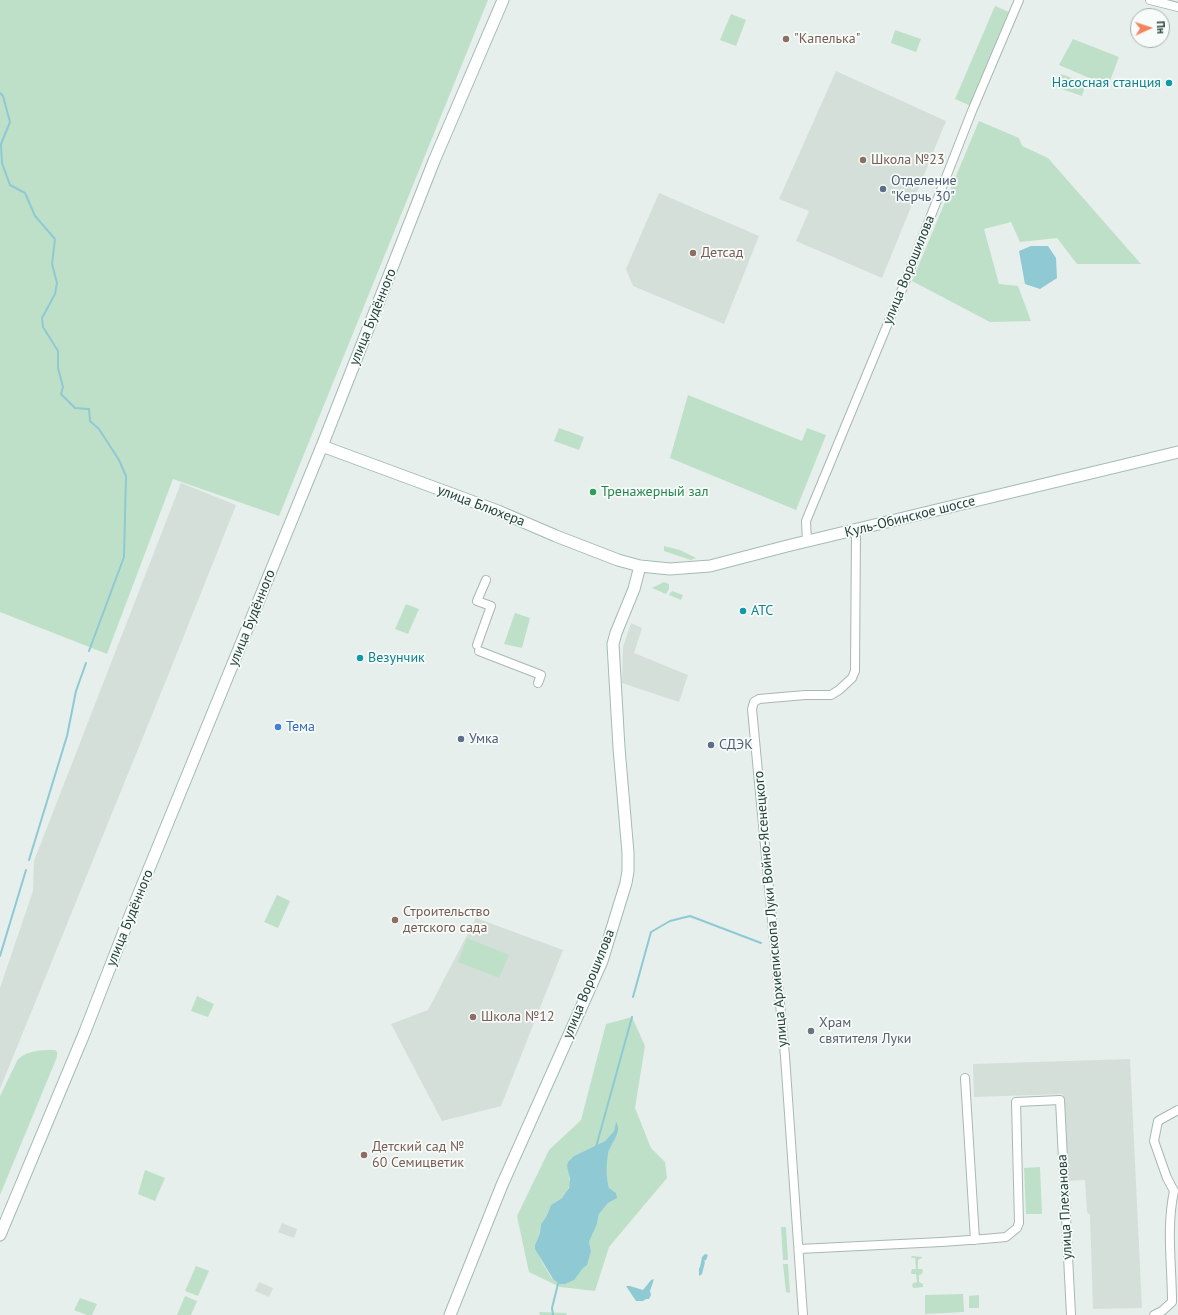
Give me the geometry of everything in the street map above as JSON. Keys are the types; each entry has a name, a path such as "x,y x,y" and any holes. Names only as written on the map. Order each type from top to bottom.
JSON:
{"main road":[{"name":"улица Будённого","path":"0,1235 84,1034 138,896 322,446 434,161 503,0"},
{"name":"улица Блюхера","path":"322,446 498,511 556,536 618,560 640,566"},
{"name":"Куль-Обинское шоссе","path":"640,566 670,569 710,566 1178,452"},
{"name":"улица Ворошилова","path":"450,1315 502,1185 602,961 626,883 628,853 619,748 613,644 616,632 634,589 640,566"}],"street":[{"name":"улица Ворошилова","path":"807,542 806,521 903,287 972,112 1019,0"},
{"path":"1150,0 1178,7"},
{"name":"улица Архиепископа Луки Войно-Ясенецкого","path":"798,1249 785,1056 752,709 754,702 759,698 831,695 852,678 856,671 856,530"},
{"path":"486,580 477,601 491,606 478,648 541,675 538,683"},
{"path":"803,1315 798,1249 974,1240 965,1078"},
{"name":"улица Плеханова","path":"974,1240 1006,1237 1017,1228 1019,1224 1016,1102 1060,1100 1071,1315"},
{"path":"1154,1315 1162,1311 1172,1302 1170,1208 1174,1191 1167,1178 1154,1141 1158,1121 1178,1110"}],"shaded area":[{"name":"Школа №23","path":"836,71 946,121 882,278 796,241 809,211 779,199"},
{"name":"Детсад","path":"659,193 759,236 724,324 633,286 626,269"},
{"path":"181,483 236,505 0,1089 0,988 33,891 34,861"},
{"path":"631,623 642,628 634,653 688,675 679,702 622,683 623,647"},
{"name":"Школа №12","path":"476,918 563,950 501,1106 442,1121 391,1024 428,1010"},
{"path":"1130,1059 1142,1308 1093,1309 1090,1215 1087,1212 1085,1180 1067,1181 1063,1094 974,1097 973,1064"},
{"path":"282,1223 297,1229 294,1238 278,1232"},
{"path":"259,1282 273,1288 269,1297 255,1291"}],"green space":[{"path":"0,0 488,0 279,516 173,479 107,654 0,612"},
{"path":"995,6 1011,13 971,106 955,99"},
{"path":"731,14 746,20 736,46 720,40"},
{"path":"895,30 921,39 916,52 891,43"},
{"path":"1073,39 1119,57 1108,86 1059,65"},
{"path":"1061,74 1086,83 1082,96 1056,87"},
{"path":"979,121 1019,138 1022,146 1048,158 1141,264 1077,264 1057,238 1020,242 1011,222 984,229 999,284 1018,286 1031,321 990,322 912,281"},
{"path":"688,395 802,441 807,428 826,435 796,510 670,458"},
{"path":"559,428 584,437 579,450 554,441"},
{"path":"664,546 680,550 696,558 691,560 664,551"},
{"path":"664,582 669,584 669,589 666,594 652,588"},
{"path":"672,591 683,595 681,600 669,595"},
{"path":"406,604 419,609 408,634 395,629"},
{"path":"515,613 530,618 522,648 504,644"},
{"path":"277,895 290,901 278,928 264,922"},
{"path":"467,938 509,955 499,978 458,962"},
{"path":"197,996 214,1004 208,1017 191,1011"},
{"path":"632,1017 645,1046 635,1108 651,1148 665,1162 667,1178 609,1247 595,1291 560,1287 529,1272 517,1216 549,1150 581,1120 606,1024","holes":["616,1123 617,1134 607,1155 606,1164 606,1174 609,1188 616,1193 612,1200 599,1214 597,1224 589,1242 591,1251 583,1268 580,1272 552,1279 541,1260 535,1245 540,1233 541,1224 551,1205 562,1198 567,1192 570,1183 569,1175 574,1156 605,1141 614,1131"]},
{"path":"55,1050 57,1052 57,1057 0,1195 0,1096 20,1057 34,1051"},
{"path":"1040,1167 1042,1214 1026,1214 1024,1168"},
{"path":"145,1170 165,1178 155,1201 138,1194"},
{"path":"781,1227 786,1227 788,1260 783,1260"},
{"path":"912,1256 922,1257 918,1260 918,1269 922,1269 923,1271 922,1274 919,1275 919,1282 923,1284 923,1287 914,1288 912,1286 913,1283 917,1282 916,1274 911,1273 912,1269 916,1269 915,1258 911,1258"},
{"path":"783,1264 788,1264 790,1293 786,1292"},
{"path":"196,1266 209,1271 198,1296 185,1291"},
{"path":"963,1294 964,1312 925,1314 925,1295"},
{"path":"979,1295 979,1308 969,1308 969,1296"},
{"path":"185,1296 197,1301 191,1315 177,1315"},
{"path":"80,1298 97,1304 92,1315 87,1315 74,1310"},
{"path":"539,1312 566,1313 567,1315 540,1315"}],"water":[{"path":"1031,246 1048,246 1056,258 1057,278 1040,289 1025,284 1019,251"},
{"path":"616,1122 618,1130 608,1154 607,1179 609,1188 616,1193 617,1198 608,1203 599,1214 597,1224 589,1242 591,1251 587,1265 574,1280 565,1284 560,1284 553,1279 535,1249 541,1224 551,1205 562,1198 569,1188 570,1179 567,1166 568,1162 574,1156 605,1141 614,1131"},
{"path":"705,1254 708,1255 704,1261 702,1274 699,1276 699,1268 702,1257"},
{"path":"654,1279 649,1299 643,1301 636,1301 626,1286 643,1290 651,1280"}],"waterway":[{"path":"0,93 3,96 10,122 1,144 2,163 10,185 25,193 35,216 55,239 52,264 57,283 55,294 42,318 43,327 58,351 58,368 63,387 61,394 75,408 89,409 90,421 99,429 119,460 126,476 124,557 89,651"},
{"path":"29,860 67,736 76,691 86,663"},
{"path":"0,956 26,870"},
{"path":"633,997 651,932 670,921 690,916 761,943"},
{"path":"596,1147 632,1017"},
{"path":"553,1315 552,1308 559,1280"}],"place":[{"name":"\"Капелька\"","path":"786,39"},
{"name":"Насосная станция","path":"1169,83"},
{"name":"Школа №23","path":"863,160"},
{"name":"Отделение \"Керчь 30\"","path":"883,189"},
{"name":"Детсад","path":"693,253"},
{"name":"Тренажерный зал","path":"593,492"},
{"name":"АТС","path":"743,611"},
{"name":"Везунчик","path":"360,658"},
{"name":"Тема","path":"278,727"},
{"name":"Умка","path":"461,739"},
{"name":"СДЭК","path":"711,745"},
{"name":"Строительство детского сада","path":"395,920"},
{"name":"Школа №12","path":"473,1017"},
{"name":"Храм святителя Луки","path":"811,1031"},
{"name":"Детский сад № 60 Семицветик","path":"364,1155"}]}
